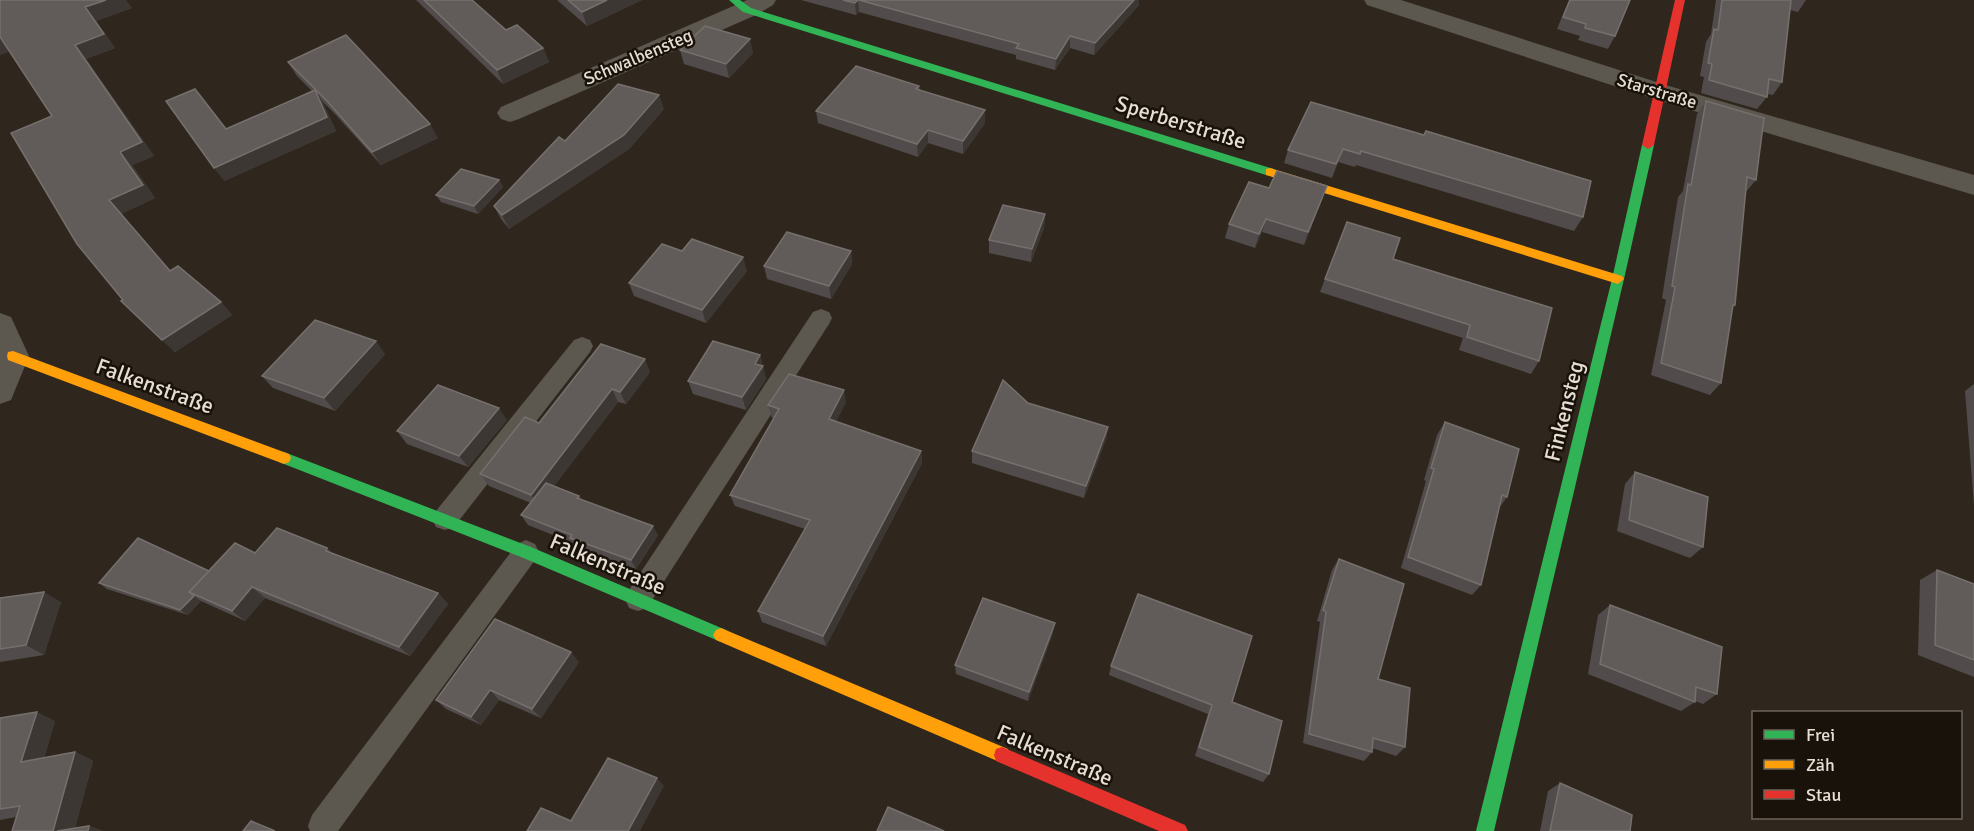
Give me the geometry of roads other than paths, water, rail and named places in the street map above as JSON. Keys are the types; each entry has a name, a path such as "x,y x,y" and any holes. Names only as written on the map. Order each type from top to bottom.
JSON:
{"street":[{"name":"Starstraße","path":"1376,0 1660,93 1974,185"},
{"name":"Finkensteg","path":"1485,831 1618,279 1680,0"},
{"name":"Schwalbensteg","path":"510,113 748,3"},
{"name":"Sperberstraße","path":"748,3 1618,279"},
{"path":"0,325 13,356 0,391"},
{"name":"Falkenstraße","path":"13,356 445,519 638,599 1179,831"}],"lane":[{"path":"638,599 821,318"},
{"path":"445,519 582,346"},
{"path":"323,826 526,552"}]}
